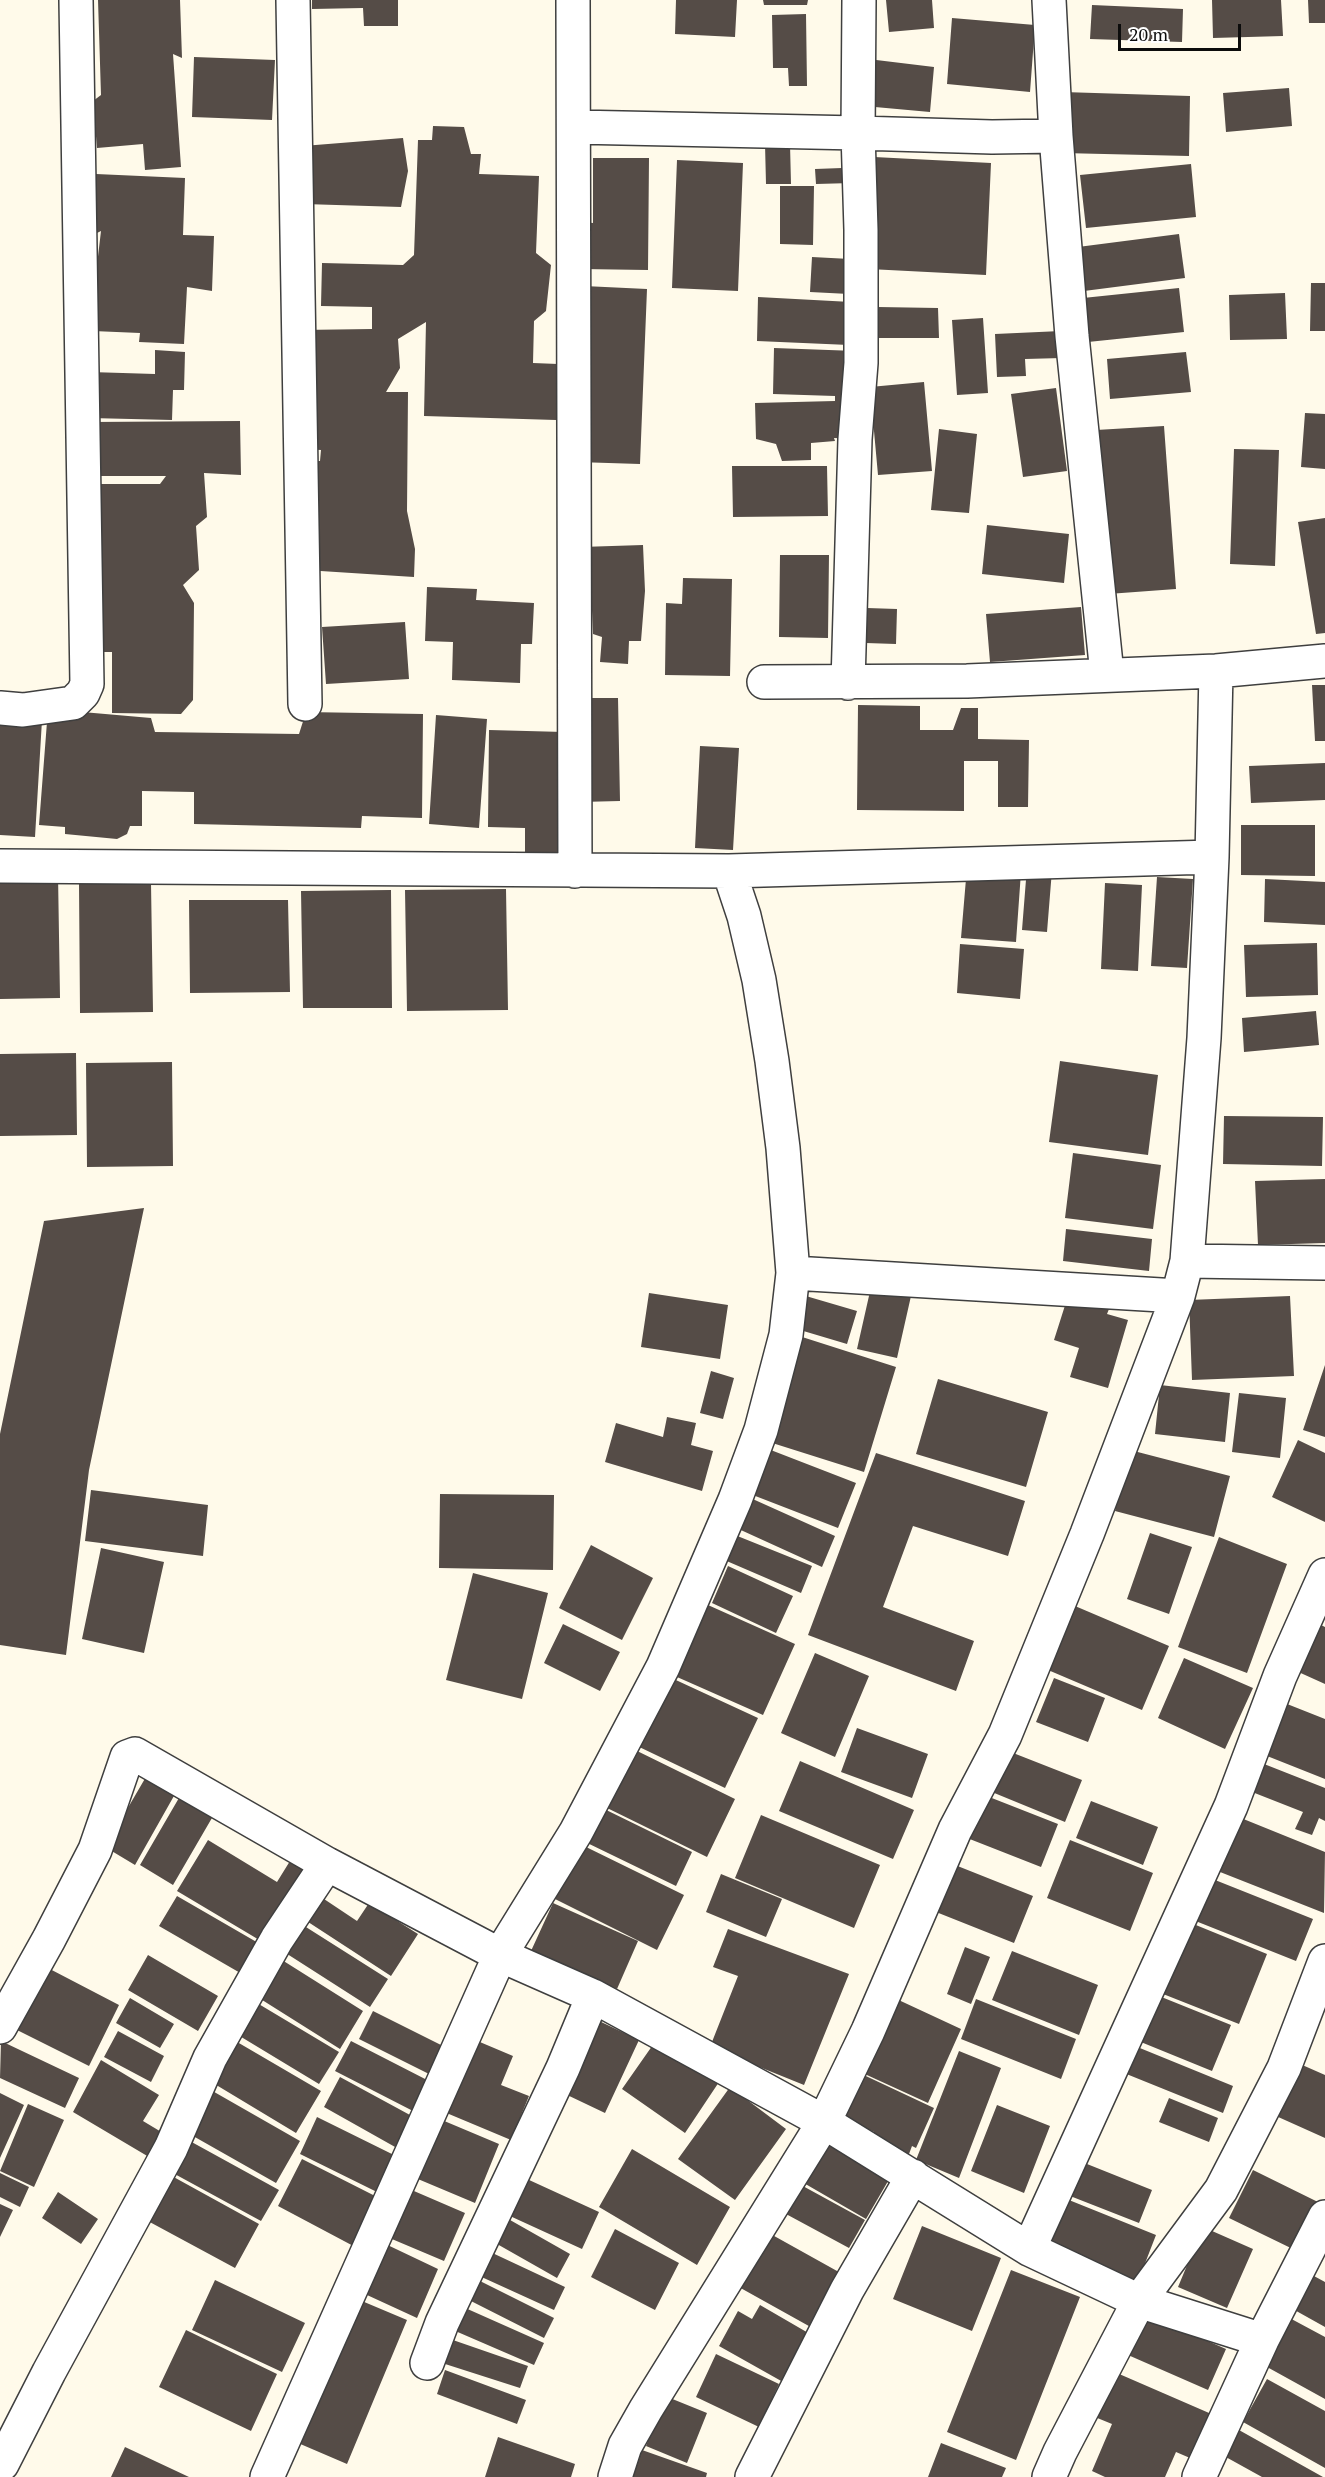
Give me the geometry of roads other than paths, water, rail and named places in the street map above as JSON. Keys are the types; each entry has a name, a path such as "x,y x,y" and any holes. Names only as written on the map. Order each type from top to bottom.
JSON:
{"street":[{"path":"0,708 23,710 73,703 83,693 87,684 76,0"},
{"path":"293,0 305,704"},
{"path":"573,0 575,871"},
{"path":"848,683 855,439 861,363 859,0"},
{"path":"1049,0 1056,136 1083,454 1107,674"},
{"path":"575,127 992,137 1056,136"},
{"path":"764,682 967,681 1216,671 1325,661"},
{"path":"615,2477 625,2446 646,2409 824,2122 868,2031 955,1830 1005,1735 1088,1534 1178,1296 1187,1261 1204,1038 1212,857 1216,671"},
{"path":"0,866 729,871 1212,857"},
{"path":"267,2477 500,1954 576,1832 663,1667 735,1500 761,1430 786,1335 793,1273 780,1118 769,1037 744,916 729,871"},
{"path":"1187,1261 1325,1263"},
{"path":"793,1273 1178,1296"},
{"path":"1029,2249 1231,1806 1280,1676 1325,1575"},
{"path":"0,2027 95,1850 127,1757 135,1754 327,1864 500,1954 593,1996 824,2122 1029,2249 1139,2301 1262,2340"},
{"path":"2,2464 49,2372 171,2148 210,2058 277,1939 327,1864"},
{"path":"1049,2477 1139,2301 1221,2190 1284,2068 1325,1960"},
{"path":"427,2363 442,2323 563,2068 593,1996"},
{"path":"752,2477 847,2290 913,2176"},
{"path":"1199,2477 1262,2340 1325,2217"}]}
